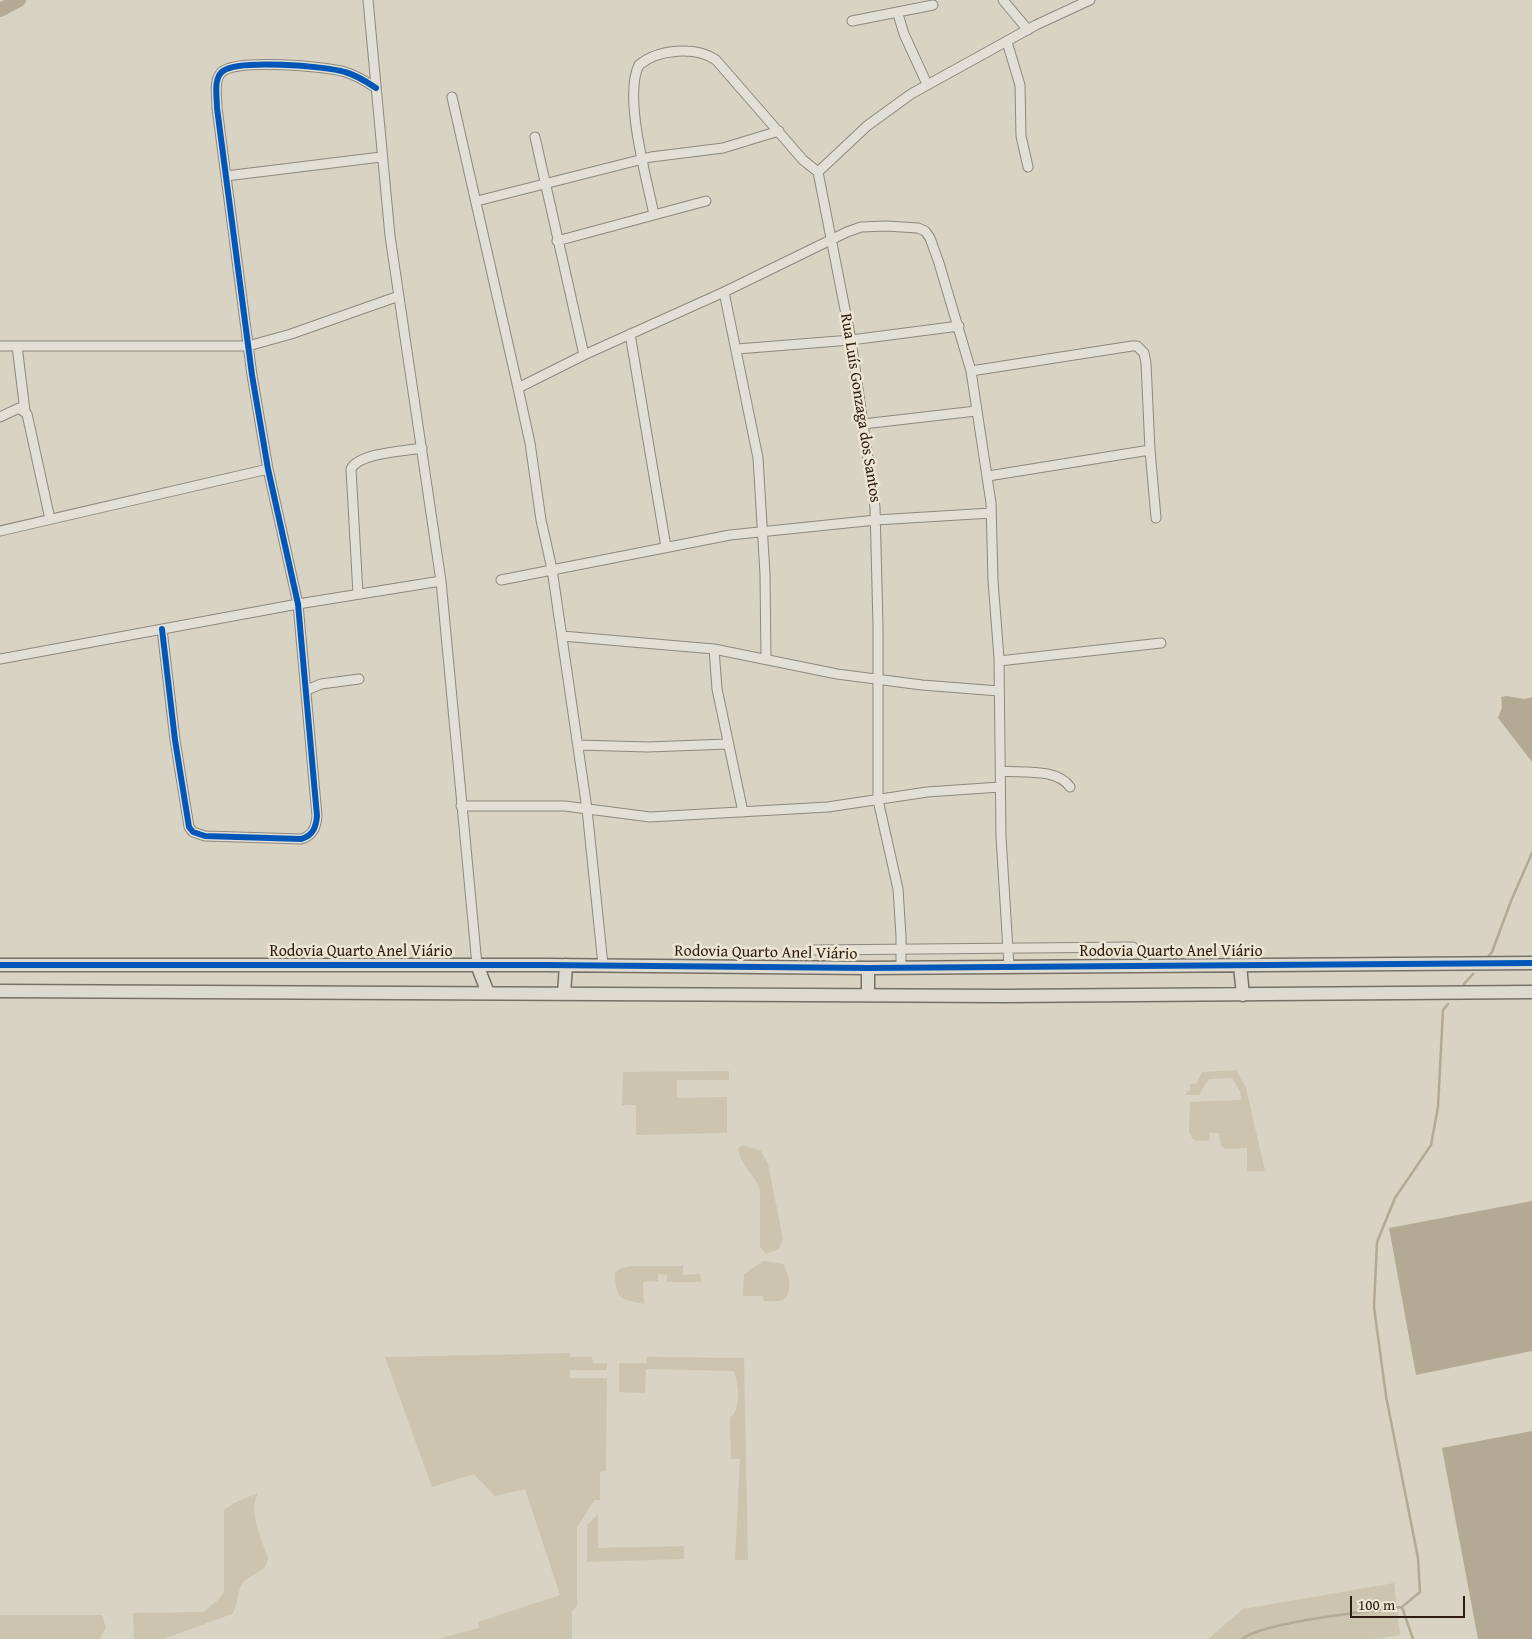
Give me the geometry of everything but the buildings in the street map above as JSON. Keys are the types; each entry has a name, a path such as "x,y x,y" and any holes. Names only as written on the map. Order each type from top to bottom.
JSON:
{"highway":[{"name":"Rodovia Quarto Anel Viário","path":"0,965 602,965 901,968 1532,963"},
{"path":"477,965 488,993"},
{"path":"564,994 566,965"},
{"path":"1240,966 1243,995"},
{"path":"868,968 868,995"},
{"path":"0,991 868,995 1243,995 1532,992"}],"street":[{"path":"368,0 381,156 399,296 441,581 477,965"},
{"path":"1003,0 1028,30"},
{"path":"654,214 633,98 633,79 639,65 654,55 663,53 709,55 722,66 803,160 818,172 868,126 927,84 1028,30 1090,0"},
{"path":"852,22 898,14 933,4"},
{"path":"898,14 904,34 927,84"},
{"path":"1007,42 1020,85 1021,136 1028,167"},
{"path":"162,628 186,817 189,827 198,834 301,839 313,831 316,816 307,690 298,604 268,469 248,346 217,108 217,82 223,71 232,67 259,65 319,67 346,72 376,88"},
{"path":"452,97 518,388 531,452 541,520 552,570 587,809 602,965"},
{"path":"477,201 643,159 723,148 778,131"},
{"path":"535,137 584,355"},
{"path":"226,176 381,156"},
{"name":"Rua Luís Gonzaga dos Santos","path":"818,172 851,340 876,520 878,800 898,889 902,949 901,968"},
{"path":"557,241 706,201"},
{"path":"518,388 584,355 724,292 830,239 861,227 895,226 918,228 925,231 934,248 971,371 988,476 999,661 1000,787 1009,966"},
{"path":"724,292 758,458 766,659"},
{"path":"0,346 248,346 291,334 399,296"},
{"path":"737,349 851,340 958,326"},
{"path":"630,334 666,548"},
{"path":"17,346 25,411 29,417 50,519"},
{"path":"971,371 1137,346 1144,353 1146,363 1150,450 1156,518"},
{"path":"0,417 18,408 25,411"},
{"path":"863,424 976,411"},
{"path":"358,594 351,469 354,462 364,458 422,448"},
{"path":"988,476 1150,450"},
{"path":"0,531 268,469"},
{"path":"501,580 723,536 876,520 991,513"},
{"path":"0,659 162,628 441,581"},
{"path":"562,636 714,650 878,680 999,691"},
{"path":"999,661 1162,643"},
{"path":"714,650 715,675 742,812"},
{"path":"307,690 321,684 358,679"},
{"path":"578,745 648,747 728,744"},
{"path":"1001,771 1055,775 1065,780 1070,787"},
{"path":"461,806 532,805 587,809 650,817 828,807 927,792 1000,787"},
{"path":"812,950 1133,947"},
{"path":"1445,993 1532,998"}],"shaded area":[{"path":"1501,697 1525,699 1532,697 1532,762 1498,718 1502,707"},
{"path":"1236,1070 1246,1088 1265,1171 1247,1171 1247,1148 1225,1149 1221,1146 1219,1133 1210,1133 1209,1141 1197,1141 1192,1138 1189,1132 1190,1102 1241,1100 1240,1091 1232,1078 1209,1079 1199,1095 1186,1095 1187,1091 1190,1091 1190,1084 1196,1084 1202,1072"},
{"path":"729,1071 729,1080 677,1080 677,1098 727,1097 727,1133 636,1135 636,1105 622,1105 623,1072"},
{"path":"743,1145 761,1151 768,1164 783,1239 779,1249 766,1254 760,1247 760,1190 739,1154 738,1148"},
{"path":"1532,1201 1532,1351 1416,1375 1389,1228"},
{"path":"763,1261 783,1264 785,1267 789,1291 784,1299 764,1301 763,1296 743,1296 744,1274"},
{"path":"629,1266 683,1266 683,1275 700,1274 701,1282 667,1282 667,1275 658,1274 658,1281 643,1282 644,1304 620,1297 616,1289 615,1273"},
{"path":"570,1353 570,1357 592,1357 593,1363 607,1363 607,1370 570,1370 570,1378 607,1378 606,1471 600,1472 600,1500 594,1500 577,1528 577,1606 572,1611 572,1639 438,1639 479,1628 478,1622 560,1595 525,1489 495,1496 474,1474 432,1487 385,1357"},
{"path":"647,1357 744,1358 748,1560 735,1560 740,1459 731,1459 730,1418 734,1414 738,1402 737,1382 734,1371 646,1369 645,1393 619,1392 619,1363 646,1363"},
{"path":"1532,1431 1532,1639 1478,1639 1442,1448"},
{"path":"258,1493 254,1509 255,1517 268,1557 267,1563 262,1570 243,1583 232,1614 163,1639 134,1639 133,1613 203,1612 218,1600 224,1592 224,1510 234,1503"},
{"path":"598,1514 598,1548 684,1546 684,1559 587,1562 587,1525"},
{"path":"1394,1583 1400,1635 1374,1639 1208,1639 1243,1609"},
{"path":"0,1615 102,1615 106,1628 99,1639 0,1639"}],"waterway":[{"path":"0,10 19,0"},
{"path":"1487,958 1492,952 1532,853"},
{"path":"1464,984 1473,974"},
{"path":"1402,1607 1420,1592 1418,1558 1386,1396 1374,1307 1377,1242 1395,1198 1431,1145 1438,1107 1443,1010 1448,1004"},
{"path":"1242,1639 1273,1627 1294,1622 1402,1607 1413,1639"}],"cycle path":[{"path":"162,629 175,740 189,827 193,832 205,836 301,839 308,836 315,827 317,816 298,604 268,469 252,375 216,93 218,78 223,71 232,67 263,64 320,68 345,72 376,88"},
{"path":"0,965 546,965 868,968 1532,963"}]}
